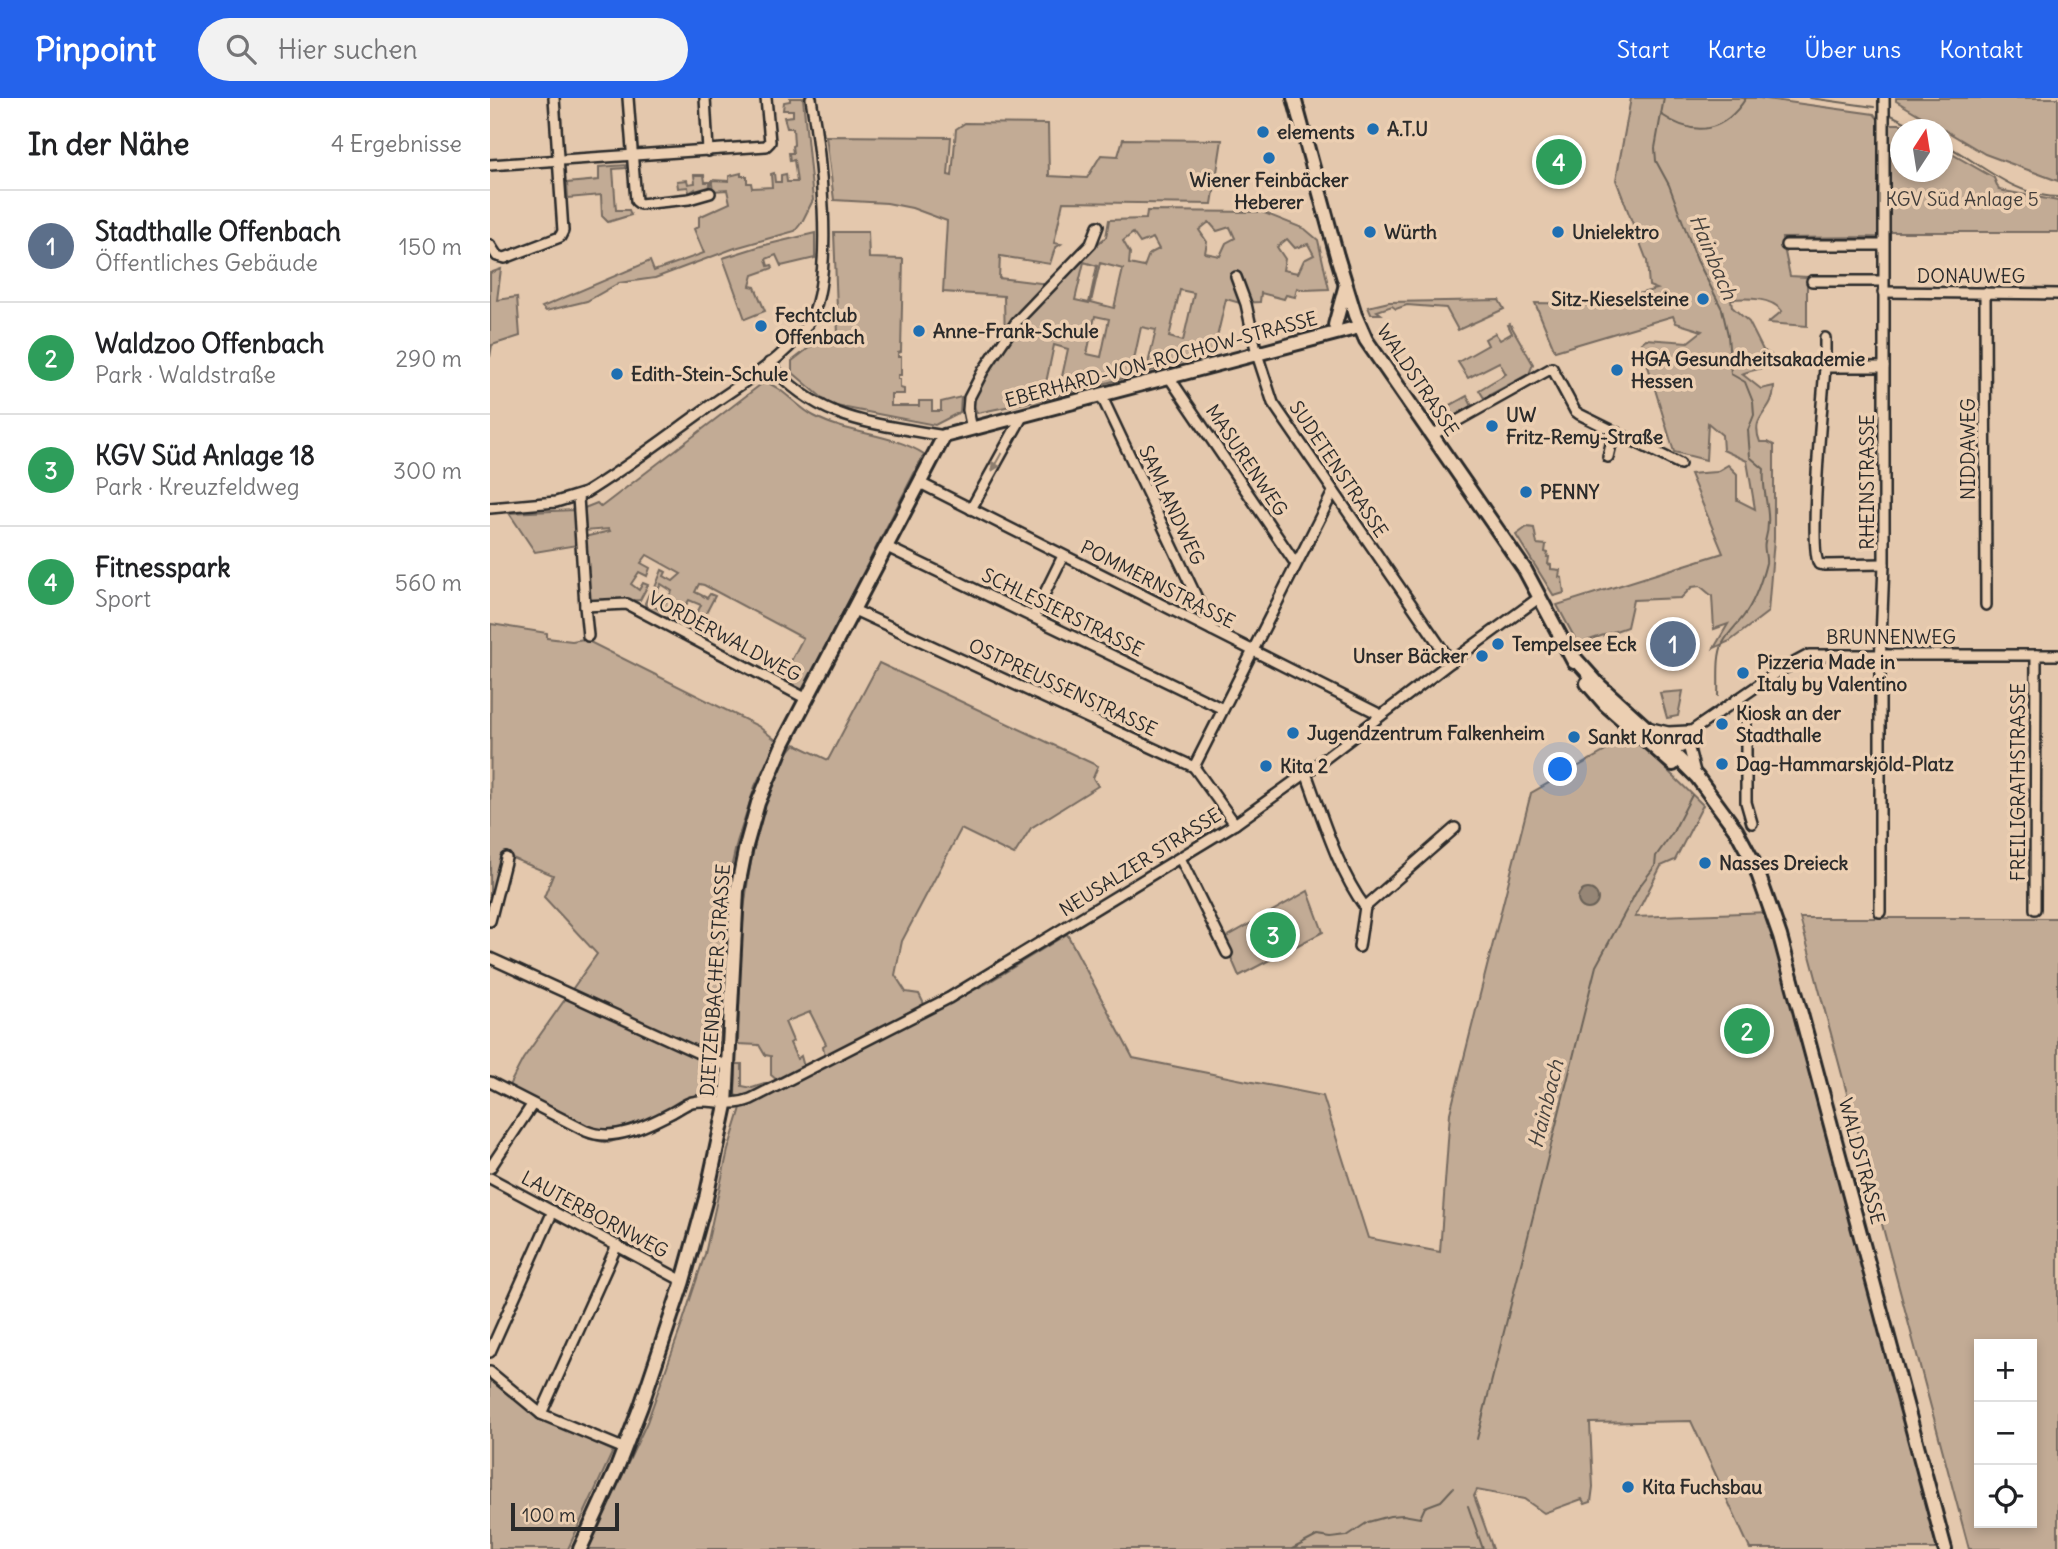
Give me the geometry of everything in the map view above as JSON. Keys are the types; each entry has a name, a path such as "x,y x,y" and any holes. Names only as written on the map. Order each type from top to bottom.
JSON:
{"main road":[{"name":"WALDSTRASSE","path":"1294,98 1346,284 1359,327 1368,344 1517,558 1592,690 1657,749 1671,756 1697,777 1736,830 1755,864 1780,936 1945,1549"},
{"path":"1335,325 1346,284"},
{"path":"1319,338 1335,325 1348,322 1359,327"},
{"name":"EBERHARD-VON-ROCHOW-STRASSE","path":"944,436 1359,327"},
{"name":"DIETZENBACHER STRASSE","path":"580,1549 625,1449 683,1281 706,1198 726,1105 735,918 743,860 762,790 944,436"},
{"name":"WALDSTRASSE","path":"1572,655 1710,796"}],"street":[{"path":"490,245 495,254 502,258 562,235 564,228 554,98"},
{"path":"628,98 634,195 640,204 689,199 710,193"},
{"path":"705,98 708,151"},
{"path":"490,165 768,145 770,142 766,98"},
{"path":"490,508 556,502 578,496 769,363 799,336 812,315 822,282 822,197 811,98"},
{"name":"RHEINSTRASSE","path":"1880,912 1884,564 1884,98"},
{"name":"EBERHARD-VON-ROCHOW-STRASSE","path":"972,429 969,398 983,371 1017,321 1091,244 1098,226"},
{"path":"1786,245 1883,245"},
{"name":"SUDETENSTRASSE","path":"1236,277 1273,403 1451,662"},
{"path":"1812,281 1883,281"},
{"name":"DONAUWEG","path":"1883,292 2058,294"},
{"name":"NIDDAWEG","path":"1985,293 1986,605"},
{"path":"1825,338 1815,558 1819,564 1825,565 1884,564"},
{"name":"EBERHARD-VON-ROCHOW-STRASSE","path":"769,363 803,395 828,411 861,421 944,436"},
{"path":"1825,367 1884,367"},
{"path":"1432,435 1552,368 1575,411 1680,464"},
{"name":"MASURENWEG","path":"1169,377 1296,564"},
{"name":"SAMLANDWEG","path":"1101,395 1212,631"},
{"path":"971,509 1023,415"},
{"path":"1608,457 1614,432"},
{"name":"POMMERNSTRASSE","path":"920,483 1381,715"},
{"path":"1194,767 1333,492"},
{"path":"578,496 587,636"},
{"name":"SCHLESIERSTRASSE","path":"887,547 1223,709"},
{"path":"1033,617 1063,556"},
{"name":"NEUSALZER STRASSE","path":"726,1105 751,1098 949,998 1235,824 1306,774 1540,597"},
{"name":"VORDERWALDWEG","path":"586,607 627,604 807,699"},
{"name":"OSTPREUSSENSTRASSE","path":"853,610 1194,767 1235,824"},
{"name":"FREILIGRATHSTRASSE","path":"2035,909 2036,655"},
{"name":"BRUNNENWEG","path":"1737,699 1805,656 2058,655"},
{"path":"1671,756 1678,740 1737,699 1746,717 1746,802 1752,823"},
{"path":"1644,726 1668,733 1693,730"},
{"path":"1671,756 1688,741 1693,730"},
{"path":"1688,741 1697,777"},
{"path":"1306,774 1356,895 1366,907"},
{"path":"1359,947 1366,907 1455,828"},
{"path":"490,921 506,858"},
{"path":"1180,858 1227,954"},
{"path":"490,958 729,1067"},
{"path":"490,1082 531,1105 586,1131 603,1136 641,1126 693,1102 726,1105"},
{"path":"490,1168 531,1105"},
{"name":"LAUTERBORNWEG","path":"490,1178 683,1281"},
{"path":"490,1352 553,1211"},
{"path":"541,1414 617,1245"},
{"path":"490,1372 541,1414 625,1449"}],"green space":[{"path":"790,98 803,98 813,200 795,231 735,248 655,278 619,283 587,301 546,311 542,307 650,261 654,271 704,253 694,229 699,226 699,217 730,203 727,190 713,191 710,184 709,191 696,193 695,189 689,193 688,187 678,188 677,181 695,183 694,175 704,175 705,182 729,181 729,176 741,173 741,176 747,176 747,183 751,183 752,188 772,187 771,174 774,173 775,182 781,182 781,175 786,174 787,182 797,182 794,160 790,161 789,153 793,153 793,128 787,128 784,117 793,116 793,110 783,110 784,102 790,101"},
{"path":"1631,98 1759,98 1874,114 1878,119 1878,237 1782,238 1790,276 1807,277 1807,326 1768,323 1782,311 1777,306 1759,299 1731,299 1732,307 1749,322 1763,350 1771,355 1773,362 1742,374 1761,389 1774,386 1773,395 1760,419 1757,433 1760,442 1774,445 1774,539 1768,612 1730,641 1714,648 1728,624 1714,629 1712,596 1700,586 1692,587 1681,598 1633,600 1627,627 1578,644 1557,605 1723,553 1690,474 1716,472 1728,465 1737,474 1737,500 1755,509 1747,461 1723,450 1722,435 1708,423 1706,460 1674,452 1641,343 1646,339 1688,342 1702,331 1676,323 1673,316 1555,351 1535,303 1599,304 1657,289 1649,286 1647,261 1616,180"},
{"path":"1896,98 2058,98 2058,181 1985,154 1953,135 1953,119 1926,119 1896,101"},
{"path":"965,123 1048,124 1049,176 1087,178 1101,155 1118,156 1123,139 1222,140 1212,204 1063,202 1054,243 1061,244 1055,248 1050,264 1000,256 999,278 1040,283 1054,288 1082,257 1106,237 1109,220 1146,219 1147,211 1262,212 1305,229 1318,240 1329,289 1297,288 1295,297 1286,295 1284,299 1261,293 1260,302 1240,303 1226,299 1213,354 1058,396 977,413 973,398 1005,346 1004,296 943,292 947,221 912,208 887,203 834,200 826,136 951,137 948,175 952,176 956,129","holes":["1209,222 1217,231 1230,227 1235,238 1226,243 1220,256 1205,253 1207,242 1199,230","1133,233 1140,243 1153,238 1159,249 1149,254 1144,267 1129,264 1130,253 1123,241","1287,239 1295,248 1308,244 1314,255 1304,260 1298,273 1283,270 1285,259 1277,247","1084,262 1097,266 1089,303 1075,300","1100,263 1123,269 1114,308 1091,302","1180,290 1194,293 1183,341 1169,337","1095,316 1109,319 1101,357 1087,354","1141,327 1156,330 1147,368 1133,364","1054,345 1068,349 1058,395 1044,392"]},
{"name":"KGV Süd Anlage 5","path":"1890,124 1890,182 1953,182 1953,155 1994,178 1999,190 2058,201 2058,232 1889,232"},
{"path":"626,165 626,168 613,169 616,210 629,210 631,215 608,222 602,216 601,195 568,198 567,183 599,180 599,167"},
{"path":"834,232 868,232 869,258 903,259 901,352 898,353 898,357 901,357 901,375 898,375 898,379 904,394 891,394 891,406 919,406 919,401 932,401 932,411 941,411 941,402 961,397 960,412 935,425 836,406 827,402 792,372 792,361 819,340 838,335"},
{"path":"815,233 815,258 781,266 776,255 766,259 768,266 772,265 773,268 753,275 750,286 755,287 765,311 745,319 723,258"},
{"path":"501,269 497,300 517,297 520,336 492,345 490,357 490,273"},
{"path":"1499,300 1504,309 1458,330 1446,308 1407,305 1396,309 1392,306 1377,311 1381,314 1371,314 1368,307 1389,302"},
{"path":"1510,324 1533,364 1529,374 1484,398 1479,390 1506,374 1499,362 1468,378 1458,362 1488,345 1485,339 1495,333 1500,340 1512,333 1508,325"},
{"path":"764,382 776,387 808,412 827,422 898,442 924,454 802,692 781,680 803,638 704,585 699,584 695,592 707,598 710,594 715,596 704,617 697,613 701,605 689,600 682,612 687,615 683,623 691,628 696,619 701,622 695,631 688,632 647,611 645,603 649,594 656,598 652,606 661,610 672,591 661,584 657,592 654,590 662,570 666,572 664,576 673,581 681,574 647,555 641,563 650,568 647,576 639,572 631,584 639,590 643,583 648,585 640,600 590,601 584,537 610,531 584,531 582,509 597,503 601,507"},
{"path":"1467,396 1472,406 1444,422 1436,418 1438,412"},
{"path":"574,510 577,545 535,552 509,513"},
{"path":"1527,527 1534,528 1537,544 1546,545 1548,564 1551,569 1560,570 1559,577 1562,578 1564,593 1554,596 1516,535"},
{"path":"491,624 547,633 547,638 572,641 584,639 758,726 777,741 755,786 729,877 724,909 718,1089 688,1098 675,1118 608,1143 590,1139 505,1093 523,1059 597,954 544,897 553,875 505,855 496,893 492,892 490,901"},
{"path":"879,663 1098,766 1093,778 1098,786 1031,828 1014,855 961,829 902,941 895,975 906,992 919,994 924,1004 825,1057 823,1046 826,1044 810,1012 785,1022 793,1041 790,1043 797,1059 801,1056 804,1067 742,1098 735,1095 736,1064 742,1064 742,1086 752,1088 777,1080 771,1075 771,1056 765,1055 759,1045 738,1044 746,895 756,836 767,798 780,765 795,744 828,760"},
{"path":"1683,691 1678,716 1667,718 1660,693"},
{"path":"1632,736 1703,805 1675,860 1661,866 1635,917 1769,912 1937,1549 1750,1549 1691,1421 1590,1423 1593,1487 1591,1502 1585,1504 1582,1499 1544,1513 1524,1499 1477,1490 1474,1496 1493,1549 588,1549 647,1422 681,1327 705,1254 728,1150 741,1108 986,984 1067,934 1133,1058 1323,1096 1368,1238 1440,1252 1450,1113 1531,793"},
{"path":"1308,891 1323,932 1239,976 1223,939"},
{"path":"1800,918 2058,918 2058,1549 1969,1549"},
{"path":"490,1378 540,1418 613,1451 568,1549 490,1549"}],"shaded area":[{"path":"1588,889 1595,892 1598,899 1595,906 1588,909 1581,906 1578,899 1581,892"}],"waterway":[{"name":"Hainbach","path":"1664,98 1655,148 1656,161 1669,185 1697,260 1722,309 1728,335 1731,374 1745,382 1753,402 1754,415 1748,430 1750,457 1764,469 1768,512 1766,563 1751,605 1723,643 1719,662 1718,696"},
{"path":"1662,115 1686,127 1708,128 1728,118 1746,98"},
{"path":"1810,98 1874,107"},
{"path":"1891,115 1899,119"},
{"path":"1953,149 2012,185 2026,191 2058,197"},
{"name":"Hainbach","path":"1477,1439 1596,966 1639,887 1655,866 1656,856 1673,832 1692,795"},
{"path":"1292,1549 1317,1536 1347,1536 1368,1522 1390,1516 1420,1518 1425,1507 1441,1501 1453,1488"},
{"name":"Hainbach","path":"1468,1506 1483,1549"}],"place":[{"name":"A.T.U","path":"1373,129"},
{"name":"elements","path":"1263,132"},
{"name":"Wiener Feinbäcker Heberer","path":"1269,158"},
{"name":"Fitnesspark","path":"1559,162"},
{"name":"Würth","path":"1370,232"},
{"name":"Unielektro","path":"1558,232"},
{"name":"Sitz-Kieselsteine","path":"1703,299"},
{"name":"Fechtclub Offenbach","path":"761,326"},
{"name":"Anne-Frank-Schule","path":"919,331"},
{"name":"HGA Gesundheitsakademie Hessen","path":"1617,370"},
{"name":"Edith-Stein-Schule","path":"617,374"},
{"name":"UW Fritz-Remy-Straße","path":"1492,426"},
{"name":"PENNY","path":"1526,492"},
{"name":"Tempelsee Eck","path":"1498,644"},
{"name":"Stadthalle Offenbach","path":"1673,644"},
{"name":"Unser Bäcker","path":"1482,656"},
{"name":"Pizzeria Made in Italy by Valentino","path":"1743,673"},
{"name":"Kiosk an der Stadthalle","path":"1722,724"},
{"name":"Jugendzentrum Falkenheim","path":"1293,733"},
{"name":"Sankt Konrad","path":"1574,737"},
{"name":"Dag-Hammarskjöld-Platz","path":"1722,764"},
{"name":"Kita 2","path":"1266,766"},
{"name":"Nasses Dreieck","path":"1705,863"},
{"name":"KGV Süd Anlage 18","path":"1273,935"},
{"name":"Waldzoo Offenbach","path":"1747,1031"},
{"name":"Kita Fuchsbau","path":"1628,1487"}]}
